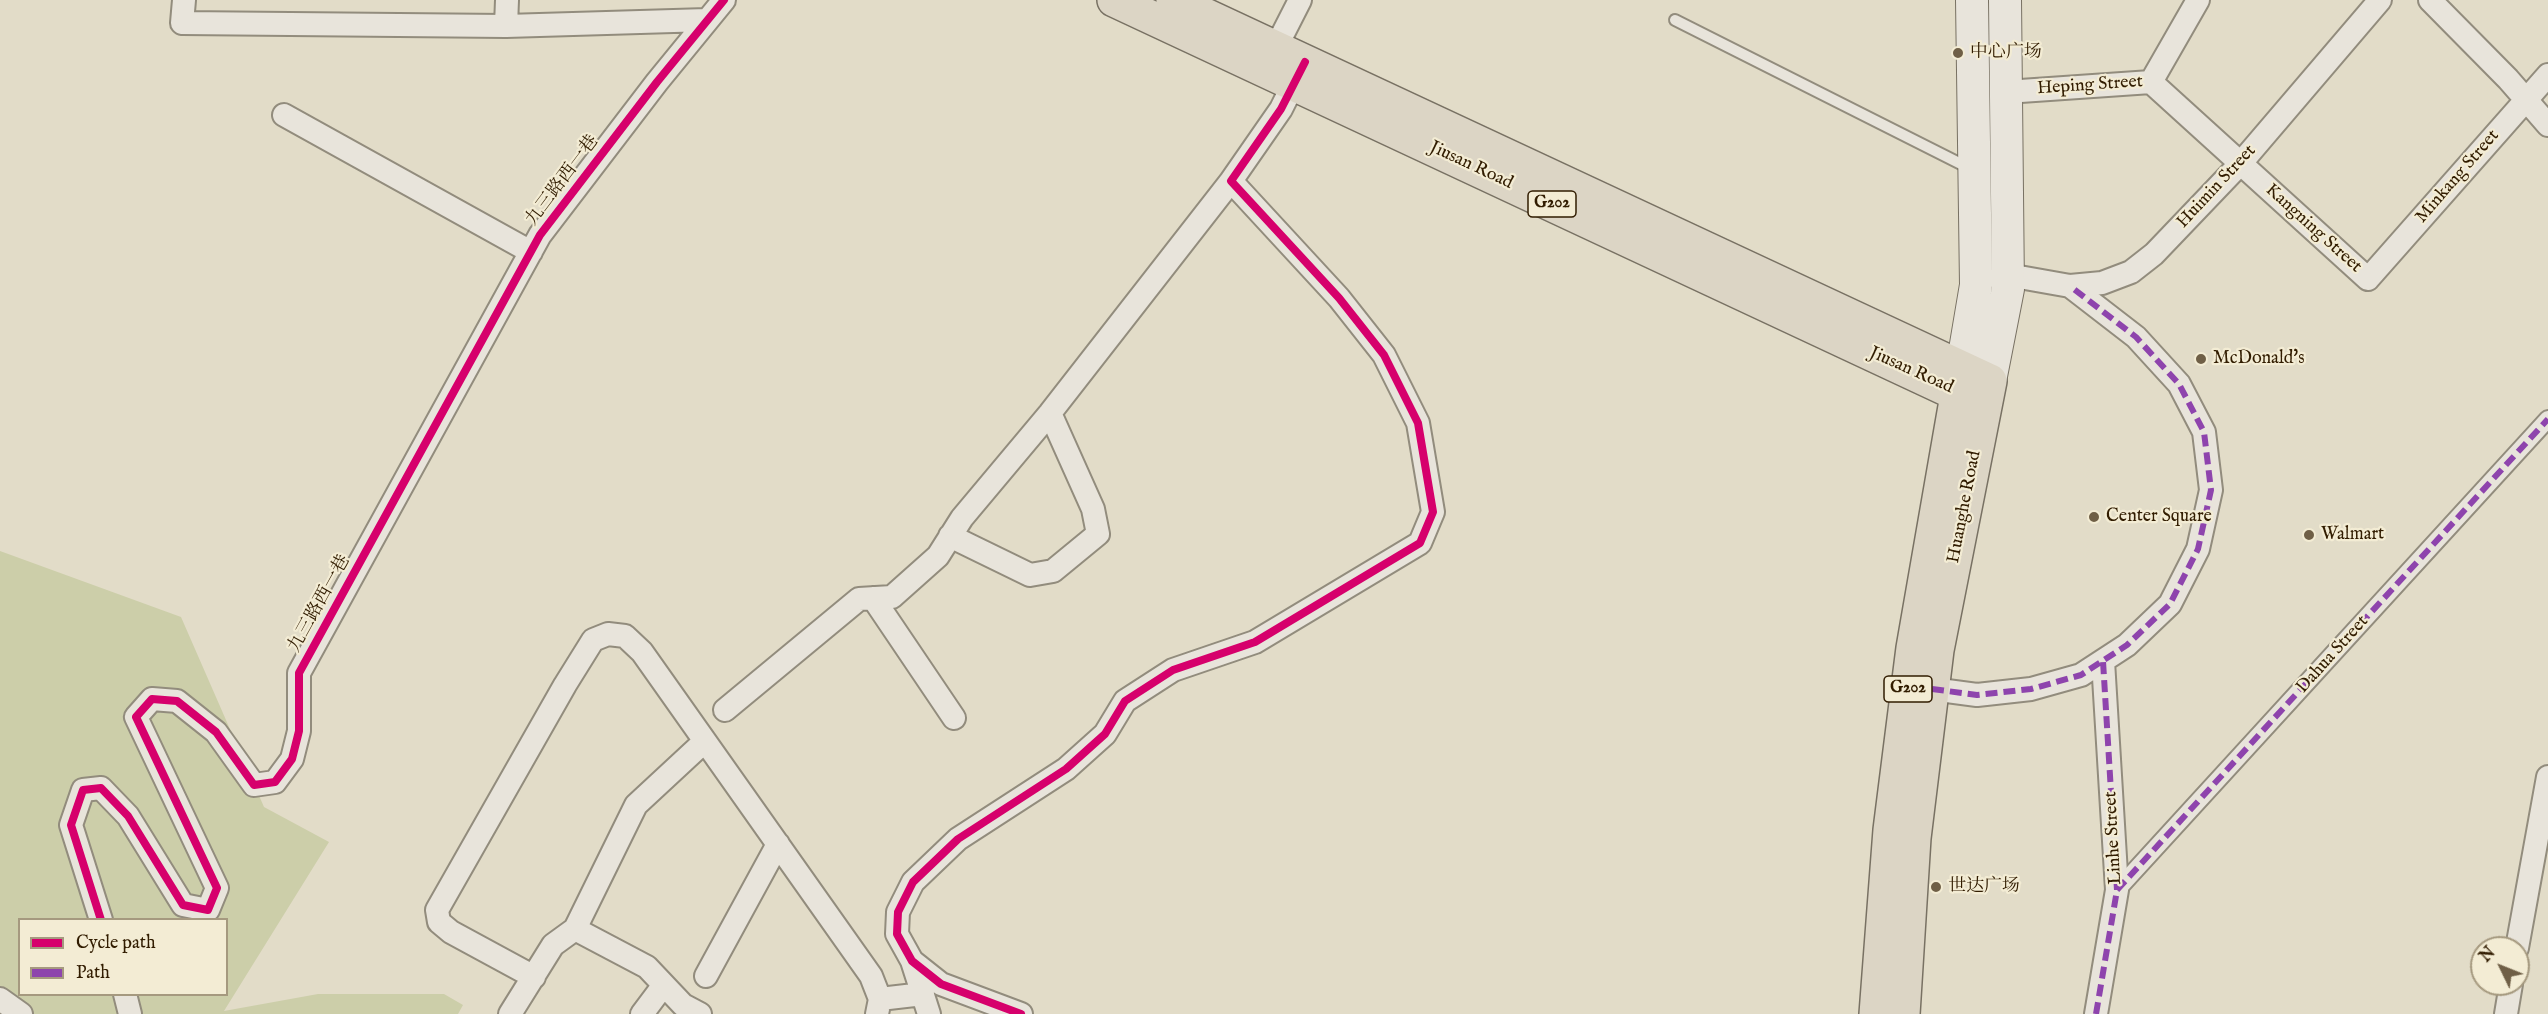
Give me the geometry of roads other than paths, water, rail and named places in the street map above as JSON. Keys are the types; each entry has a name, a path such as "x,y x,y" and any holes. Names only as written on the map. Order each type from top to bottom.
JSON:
{"highway":[{"name":"Jiusan Road","path":"1114,0 1270,59 1970,381"},
{"name":"Jiusan Road","path":"1173,0 1270,59"},
{"name":"Huanghe Road","path":"1903,1014 1914,838 1970,381"},
{"name":"Huanghe Road","path":"1876,1014 1890,830 1911,659 1970,381"}],"main road":[{"name":"Huanghe Road","path":"1970,381 1976,285 1972,0"},
{"name":"Huanghe Road","path":"1970,381 2008,289 2005,0"}],"street":[{"path":"184,0 182,23 506,26 707,20"},
{"path":"506,26 507,0"},
{"name":"九三路西一巷","path":"100,918 71,825 83,790 100,789 128,816 183,905 208,910 218,888 136,717 152,699 177,701 216,732 254,785 275,782 292,759 298,731 299,673 531,252 547,226 657,82 724,0"},
{"path":"1270,59 1300,0"},
{"name":"Heping Street","path":"2006,92 2151,82 2198,0"},
{"name":"Huimin Street","path":"2008,275 2070,286 2102,283 2131,272 2154,254 2240,164 2380,0"},
{"path":"2430,0 2548,124"},
{"path":"725,710 859,599 892,597 938,556 962,518 1050,413 1232,181 1281,109 1299,73"},
{"name":"Minkang Street","path":"2368,279 2548,75"},
{"name":"Kangning Street","path":"2151,82 2368,279"},
{"path":"284,115 531,252"},
{"path":"534,977 451,932 439,922 437,910 565,684 593,640 608,634 625,636 642,652 871,976 878,1006 926,1004 912,961 897,934 898,912 913,882 958,839 1066,769 1105,734 1125,701 1173,670 1255,642 1420,543 1433,512 1418,423 1384,355 1339,298 1232,181"},
{"path":"1932,689 1977,695 2031,689 2081,675 2127,645 2170,603 2198,549 2211,490 2204,432 2179,384 2136,337 2070,286"},
{"path":"950,536 1030,574 1053,571 1098,534 1093,509 1050,413"},
{"name":"Dahua Street","path":"2117,890 2548,419"},
{"path":"873,598 954,718"},
{"name":"Linhe Street","path":"2096,1014 2117,890 2103,661"},
{"path":"510,1014 553,945 575,929 636,806 705,741"},
{"path":"2519,936 2548,777"},
{"path":"706,976 778,844"},
{"path":"575,929 647,968 683,1005 700,1014"},
{"path":"912,961 941,984 1021,1014"},
{"path":"642,1014 663,986"},
{"path":"125,996 130,1014"},
{"path":"2506,1014 2509,996"},
{"path":"0,999 21,1014"}],"lane":[{"path":"1675,20 1974,171"}],"place":[{"name":"中心广场","path":"1958,53"},
{"name":"McDonald's","path":"2201,359"},
{"name":"Center Square","path":"2094,517"},
{"name":"Walmart","path":"2309,535"},
{"name":"世达广场","path":"1936,887"}]}
